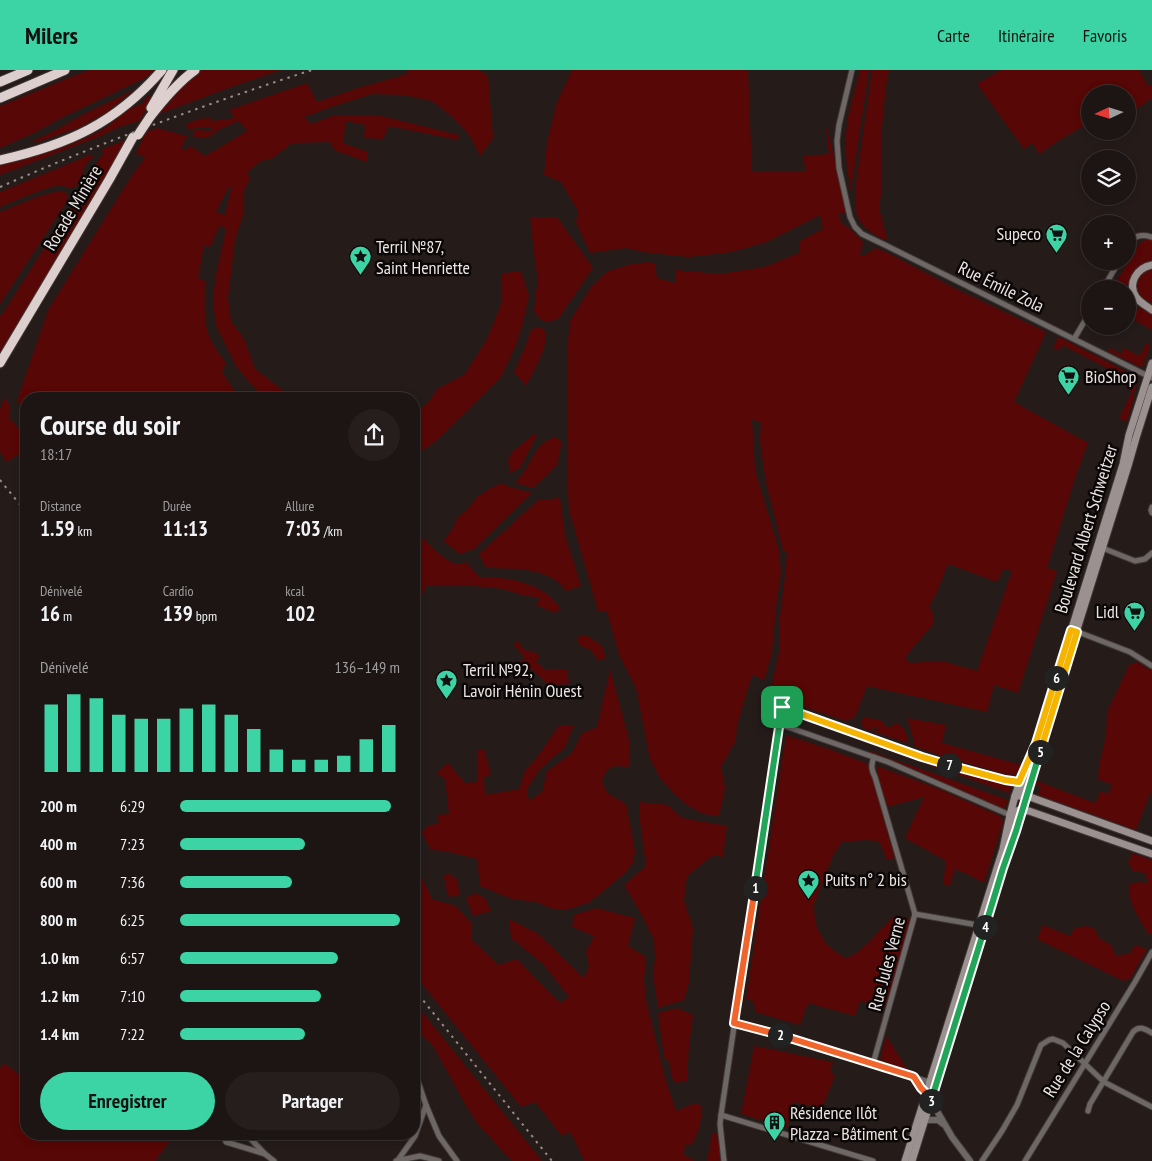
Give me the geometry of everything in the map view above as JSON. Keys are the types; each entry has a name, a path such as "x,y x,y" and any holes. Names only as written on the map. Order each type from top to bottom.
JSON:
{"highway":[{"path":"0,82 28,70"},
{"path":"0,98 65,70"},
{"path":"0,160 47,147 96,126 127,105 162,70"},
{"name":"Rocade Minière","path":"0,363 147,118 173,70"},
{"path":"147,118 195,70"}],"main road":[{"path":"1152,266 1144,267 1139,271 1133,283 1134,294 1139,300 1149,305 1152,310"},
{"name":"Boulevard Albert Schweitzer","path":"905,1161 928,1105 1003,849 1100,547 1123,464 1128,435 1150,377 1152,363"},
{"name":"Boulevard Albert Schweitzer","path":"1100,547 1128,466 1152,387"},
{"name":"Boulevard Albert Schweitzer","path":"912,1161 926,1093 1006,860 1006,852 1021,792 1074,631"},
{"path":"1021,792 1152,841"},
{"path":"1016,812 1032,812 1152,854"}],"street":[{"name":"Rue Émile Zola","path":"852,70 841,112 837,141 838,168 854,227 862,234 1150,377"},
{"path":"1136,237 1152,236"},
{"path":"1074,339 1081,327"},
{"path":"1152,507 1150,510 1152,513"},
{"path":"1100,547 1135,561 1144,559 1152,553"},
{"path":"1074,631 1130,652 1152,666"},
{"path":"724,1161 720,1124 721,1115 783,695"},
{"path":"782,707 922,757 965,770 1021,792"},
{"path":"779,724 874,757 1016,812"},
{"name":"Rue Jules Verne","path":"873,1064 915,914 872,772 874,757"},
{"path":"915,914 982,926"},
{"name":"Rue de la Calypso","path":"1025,1161 1152,952"},
{"path":"734,1023 930,1082 933,1086 928,1105"},
{"path":"1088,1111 1090,1104 1132,1032 1136,1028 1140,1028 1152,1033"},
{"path":"982,1161 1017,1105 1041,1045 1046,1042 1053,1040 1063,1043 1104,1082 1152,1107"},
{"path":"914,1077 929,1096 928,1105"},
{"path":"420,1088 439,1136 457,1161"},
{"path":"420,1122 426,1105"},
{"path":"928,1105 937,1111 944,1125 970,1161"},
{"path":"721,1115 873,1161"},
{"path":"921,1119 938,1120 944,1125"},
{"path":"225,1140 226,1142 265,1154"},
{"path":"252,1140 274,1161"},
{"path":"397,1161 412,1140"},
{"path":"397,1161 420,1156 439,1161"}],"shaded area":[{"path":"88,70 155,70 147,77 0,148 0,106"},
{"path":"201,70 281,70 159,114 184,85"},
{"path":"408,70 479,70 488,76 493,138 480,156 470,136 450,115 432,101 404,95 372,94 304,117 311,124 335,115 377,115 459,135 458,140 389,126 383,139 364,138 365,125 346,121 343,143 368,152 367,162 334,150 330,142 292,143 273,158 261,161 247,172 250,178 243,193 243,215 235,240 228,298 231,321 244,339 255,369 285,392 257,391 237,368 216,326 213,300 216,274 226,229 220,225 210,247 204,245 198,278 205,281 205,316 209,336 226,363 222,372 235,392 20,392 48,310 132,175 145,158 136,153 146,132 157,128 187,136 181,149 185,150 191,146 205,156 247,131 239,121 218,130 208,138 193,138 194,130 212,131 211,127 197,127 190,130 185,125 197,119 210,118 212,121 235,118 229,110 307,83 317,102 407,74","holes":["229,186 231,188 225,215 216,212"]},
{"path":"572,70 748,70 752,171 806,172 803,156 829,154 825,123 847,212 838,214 842,224 848,227 863,242 860,255 864,256 876,248 1046,332 1014,402 1088,443 1047,568 1057,571 1018,693 994,685 987,712 867,686 855,717 846,721 789,702 790,692 771,688 779,652 779,623 787,553 783,550 766,483 760,441 761,423 752,419 755,470 779,550 781,572 772,653 764,680 752,675 737,725 736,740 721,767 725,788 719,816 703,814 687,805 660,778 650,759 636,688 619,655 607,612 598,611 569,510 567,470 567,349 570,321 591,287 608,271 632,264 648,262 655,264 657,278 675,283 676,270 720,274 764,267 799,253 800,241 823,229 820,215 767,242 732,252 688,257 643,252 626,248 590,253 576,223 578,211 561,182 544,175 547,142 557,102","holes":["948,564 997,582 1003,569 1012,571 977,671 942,661 910,663 905,657 934,623 932,610 929,607"]},
{"path":"860,70 869,70 850,190 845,142 848,116"},
{"path":"872,70 889,70 881,136 881,194 879,208 887,239 885,240 864,226 855,208 855,190"},
{"path":"1001,70 1139,70 1148,86 1152,84 1152,98 1136,109 1136,85 1081,85 1081,127 1039,154 1032,143 1024,149 977,84"},
{"path":"134,90 107,112 78,128 35,143 33,141 84,114"},
{"path":"148,96 154,97 139,121 119,127 0,175 0,164 51,151 88,137 105,128 131,108 142,104"},
{"path":"129,139 0,353 0,316 103,153 102,149"},
{"path":"92,154 93,158 86,164 80,181 75,187 53,187 0,207 0,192"},
{"path":"61,191 65,192 68,196 67,201 0,304 0,212 38,197"},
{"path":"530,217 557,217 593,268 558,319 546,322 539,318 534,311 538,281"},
{"path":"1152,239 1152,260 1145,262 1136,269 1136,248 1141,242"},
{"path":"1152,269 1152,303 1141,296 1137,286 1141,276"},
{"path":"1123,270 1135,270 1130,280 1117,280"},
{"path":"521,271 529,296 515,347 501,377 437,440 420,453 420,409 428,403 437,389 465,374 487,339 501,304 502,274"},
{"path":"1136,304 1152,314 1152,330 1136,321"},
{"path":"536,327 544,329 546,335 545,342 540,358 526,386 514,372 530,332"},
{"path":"1058,337 1137,377 1127,422 1119,418 1131,393 1122,381 1124,377 1062,345 1057,350 1053,348"},
{"path":"1146,343 1150,345 1143,366 1140,367 1108,351 1110,348 1121,354 1124,348 1137,355 1141,354"},
{"path":"20,392 20,404 17,401"},
{"path":"4,398 10,404 9,418 20,430 20,453 7,462 0,452 0,409"},
{"path":"535,433 536,437 520,468 510,473 508,460 512,452"},
{"path":"556,437 562,442 557,465 533,488 515,483 540,446"},
{"path":"501,483 532,493 474,549 460,554 443,541 452,530 457,518 467,510 477,497"},
{"path":"560,498 565,535 581,586 566,591 556,581 539,573 486,568 479,554 538,500"},
{"path":"420,536 447,560 458,564 466,562 479,577 503,578 526,583 544,592 561,608 555,613 536,605 540,598 503,589 475,586 426,586 423,594 420,596"},
{"path":"586,635 602,646 606,658 598,661 591,650 579,645 577,637"},
{"path":"518,641 524,650 534,652 540,656 536,662 544,669 567,669 569,684 549,685 533,670 527,670 520,679 513,663 520,662 525,658 513,644"},
{"path":"1137,662 1152,671 1152,791 1136,830 1038,795 1041,787 1036,785 1037,781 1095,803 1101,791 1108,794 1112,785 1098,779 1099,765 1106,735 1107,712 1129,665"},
{"path":"610,669 630,743 630,767 619,766 609,768 602,781 607,793 626,804 635,851 633,862 626,872 590,902 562,910 550,908 536,902 512,899 480,886 477,859 445,851 431,850 422,833 427,826 439,823 437,815 449,814 445,779 436,773 448,763 465,783 477,782 477,750 484,749 491,774 484,778 485,795 519,789 525,770 535,760 559,725 574,725 565,747 540,769 527,789 529,801 542,792 547,771 572,753 582,733 597,727"},
{"path":"865,717 883,721 885,726 891,727 895,722 906,733 907,743 875,732 877,728 874,727 872,731 863,728 861,721"},
{"path":"907,718 946,725 942,743 1022,765 1021,768 1016,774 1005,774 947,758 914,746"},
{"path":"852,734 926,760 1012,784 1009,793 851,737"},
{"path":"786,735 868,764 895,858 887,860 879,841 842,842 833,855 813,907 817,928 826,944 841,956 847,958 865,946 896,915 910,919 886,1008 860,1001 855,1016 808,1003 800,1025 755,1012 754,1001 746,999"},
{"path":"870,751 1008,800 1004,810 915,771 870,754"},
{"path":"877,766 939,789 1002,818 1003,822 984,883 955,869 950,886 943,884 946,861 905,838 924,797 887,807 874,772 877,771"},
{"path":"640,802 668,805 682,818 727,826 723,857 713,855 687,876 684,900 693,928 689,982 684,1000 658,1008 653,975 655,959 654,940 624,885 646,866 640,822"},
{"path":"1132,853 1152,860 1152,935 1148,934 1130,897 1129,884 1138,882 1148,883 1145,873 1133,871 1128,863"},
{"path":"420,873 432,899 456,906 472,924 472,940 498,965 517,959 560,1003 569,997 543,964 511,938 509,919 537,933 584,978 589,966 586,952 594,936 572,927 574,915 596,908 635,918 628,946 646,957 644,980 646,1000 665,1078 676,1111 695,1103 702,1106 700,1126 692,1145 686,1144 683,1155 693,1159 693,1161 584,1161 569,1132 562,1136 535,1102 521,1107 420,981"},
{"path":"448,873 457,879 460,895 451,897 447,894 443,877"},
{"path":"475,893 485,898 491,911 473,916 466,898"},
{"path":"1043,925 1070,936 1075,928 1087,926 1095,929 1099,938 1111,945 1116,956 1131,953 1134,945 1147,949 1130,979 1123,981 1037,939"},
{"path":"677,1008 693,1015 687,1081 675,1083 671,1076 670,1064 664,1057 658,1013"},
{"path":"420,1009 542,1161 512,1161 479,1126 433,1046 420,1033"},
{"path":"886,1036 908,1070 880,1060"},
{"path":"754,1046 833,1062 830,1072 835,1075 822,1109 794,1102 787,1128 741,1114"},
{"path":"4,1063 20,1075 20,1140 171,1140 155,1161 1,1161 0,1068"},
{"path":"712,1134 719,1134 722,1161 707,1161"}],"railway":[{"path":"0,187 154,124 312,70"},
{"path":"0,480 20,505"},
{"path":"420,996 552,1161"}],"place":[{"name":"Supeco","path":"1057,253"},
{"name":"Terril №87, Saint Henriette","path":"360,276"},
{"name":"BioShop","path":"1069,396"},
{"name":"Lidl","path":"1135,631"},
{"name":"Terril №92, Lavoir Hénin Ouest","path":"447,699"},
{"name":"Puits n° 2 bis","path":"809,899"},
{"name":"Résidence Ilôt Plazza - Bâtiment C","path":"774,1142"}],"route":[{"path":"1071,630 1077,632 930,1105 926,1106 929,1096 914,1077 908,1074 734,1023 782,707 922,757 965,770 1019,782 1036,743 1071,630"}]}
